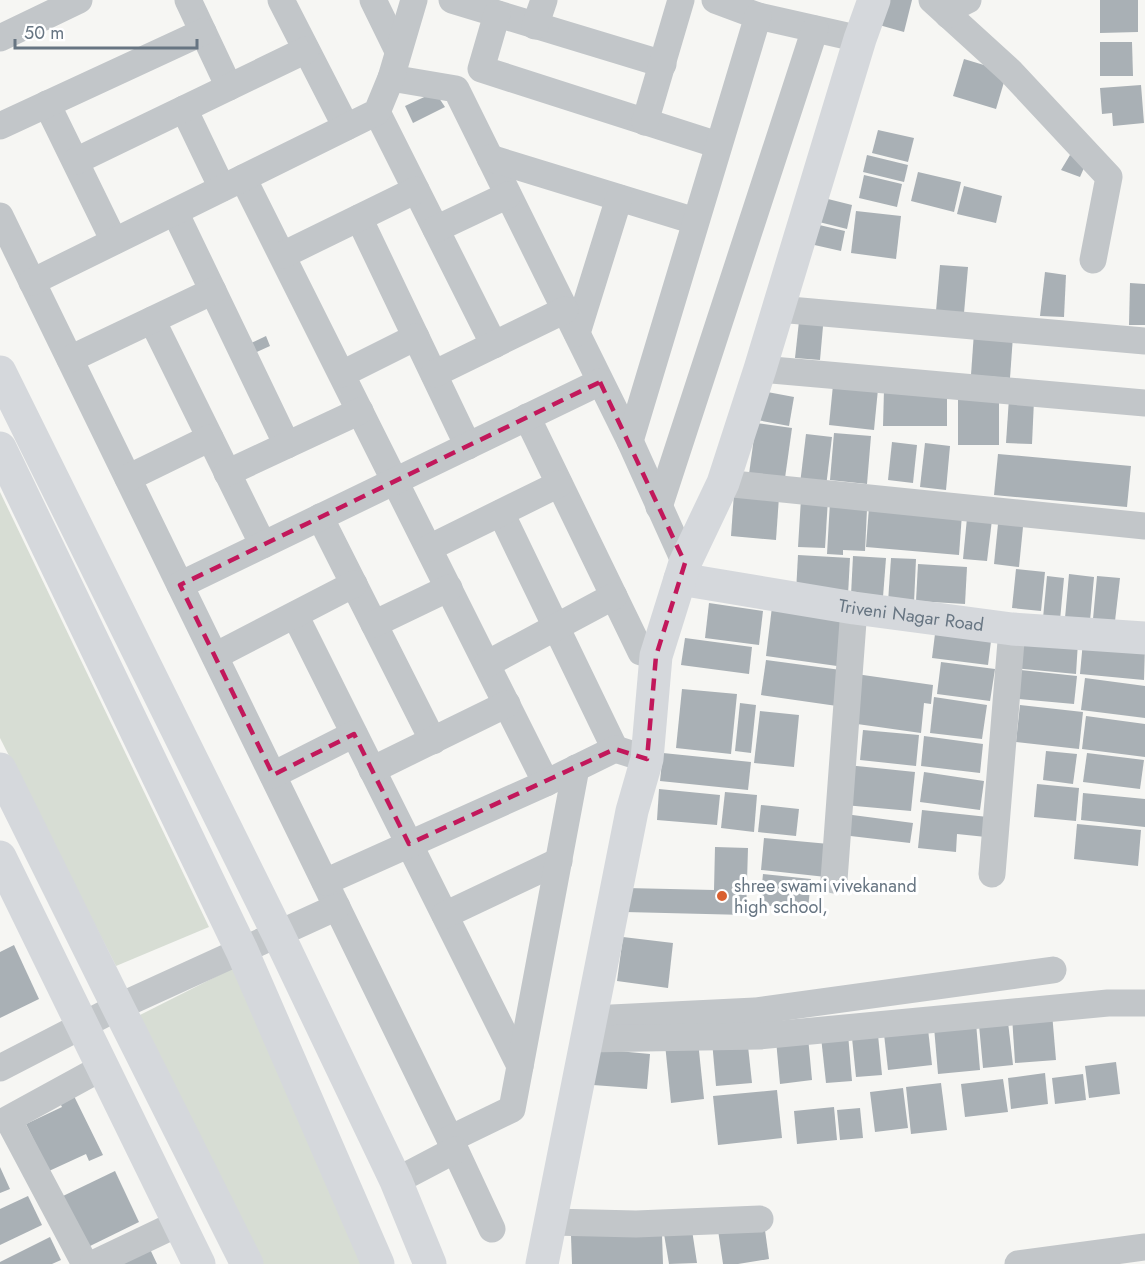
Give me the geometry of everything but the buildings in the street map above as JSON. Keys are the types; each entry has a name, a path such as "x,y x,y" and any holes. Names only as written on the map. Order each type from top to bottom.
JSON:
{"main road":[{"path":"543,1264 632,811 647,759 656,656 683,571 723,483 874,0"},
{"path":"0,372 278,934 396,1181 430,1264"},
{"path":"0,448 242,951 378,1264"},
{"name":"Triveni Nagar Road","path":"683,571 854,608 1012,629 1145,638"},
{"path":"0,769 117,1008 247,1264"},
{"path":"0,857 199,1264"}],"street":[{"path":"0,38 79,0"},
{"path":"188,0 229,87"},
{"path":"281,0 346,127"},
{"path":"373,0 398,51"},
{"path":"32,282 377,112 391,78 414,0"},
{"path":"452,0 663,64"},
{"path":"535,26 544,0"},
{"path":"645,122 681,0"},
{"path":"715,0 758,16 860,39"},
{"path":"949,5 1110,177 1093,260"},
{"path":"497,14 481,69 718,145"},
{"path":"630,441 758,16"},
{"path":"660,507 815,29"},
{"path":"0,126 203,32"},
{"path":"76,161 306,50"},
{"path":"391,78 456,89 630,441 660,507 683,571"},
{"path":"47,104 114,241"},
{"path":"184,109 283,255 546,783"},
{"path":"377,112 494,345"},
{"path":"490,158 695,221"},
{"path":"283,255 416,190"},
{"path":"436,230 508,195"},
{"path":"571,322 620,198"},
{"path":"175,212 287,445"},
{"path":"0,216 492,1229"},
{"path":"359,218 468,446"},
{"path":"70,359 213,291"},
{"path":"778,309 1145,341"},
{"path":"152,321 263,545"},
{"path":"434,374 494,345 571,322"},
{"path":"342,374 416,337"},
{"path":"760,369 1145,403"},
{"path":"180,585 600,382"},
{"path":"227,473 360,411"},
{"path":"527,417 641,652 656,656"},
{"path":"128,478 210,438"},
{"path":"723,483 1145,526"},
{"path":"429,548 559,484"},
{"path":"501,513 615,749"},
{"path":"320,517 433,741"},
{"path":"215,656 354,585"},
{"path":"374,624 448,588"},
{"path":"487,664 614,596"},
{"path":"834,880 854,608"},
{"path":"295,615 520,1066"},
{"path":"992,874 1012,629"},
{"path":"372,770 507,704"},
{"path":"273,775 354,734"},
{"path":"325,882 546,783 615,749 647,759"},
{"path":"396,1181 512,1109 576,768"},
{"path":"445,915 559,861"},
{"path":"0,1068 117,1008 337,907"},
{"path":"589,1029 755,1011 1053,970"},
{"path":"589,1029 760,1036 1108,1003 1145,1003"},
{"path":"85,1264 8,1119 103,1067"},
{"path":"551,1222 636,1224 760,1219"},
{"path":"93,1264 179,1223"},
{"path":"1018,1264 1145,1247"}],"highlighted area":[{"path":"600,382 685,563 656,656 647,759 615,749 409,844 354,734 273,775 180,585"}],"shaded area":[{"path":"0,492 209,927 116,966 0,738"},
{"path":"233,968 376,1264 252,1264 136,1017"}],"place":[{"name":"shree swami vivekanand high school,","path":"722,896"}]}
